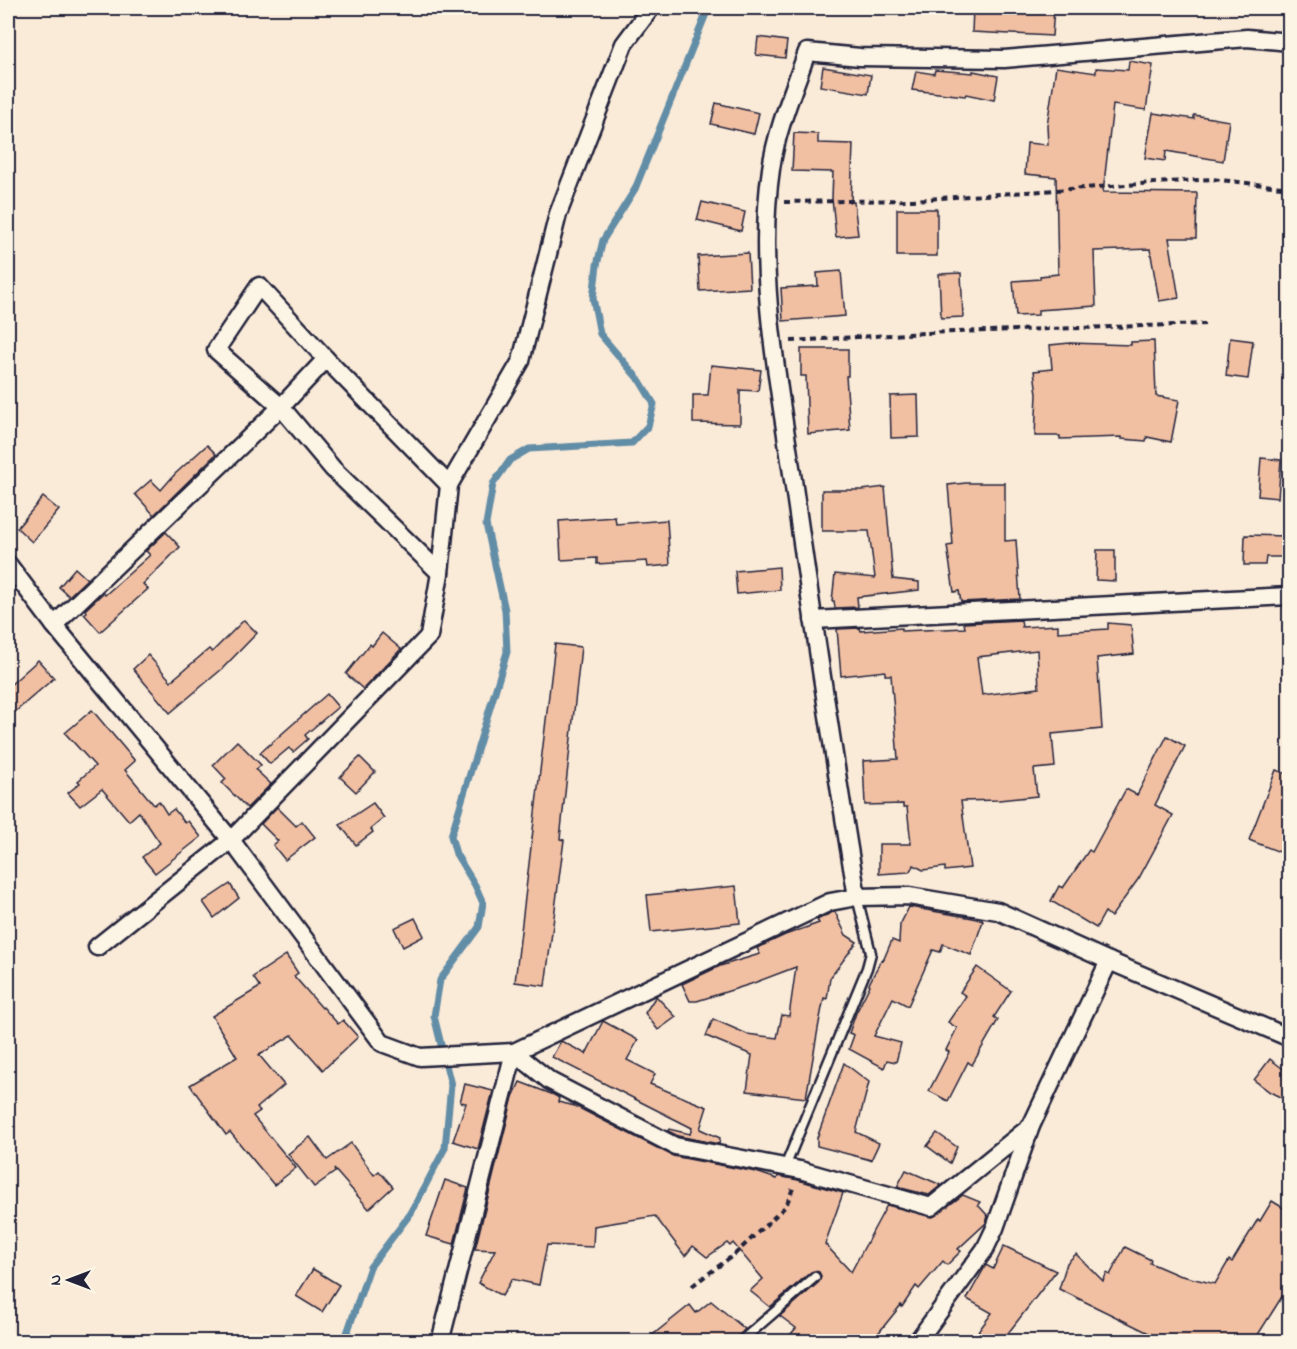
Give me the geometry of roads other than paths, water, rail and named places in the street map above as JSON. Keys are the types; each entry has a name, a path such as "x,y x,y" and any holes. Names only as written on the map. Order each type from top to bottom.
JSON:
{"street":[{"path":"97,947 231,840 429,636 440,573 450,485 521,361 558,214 624,44 651,8"},
{"path":"857,897 772,342 765,237 771,168 784,119 807,52 860,57 1004,59 1247,38 1290,42"},
{"path":"440,573 333,469 281,407 216,350 259,286 326,359 450,485"},
{"path":"54,625 281,407 326,359"},
{"path":"8,564 54,625 231,840 382,1042 420,1057 514,1052 830,902 857,897 909,896 998,911 1290,1038"},
{"path":"813,620 1290,596"},
{"path":"918,1341 985,1250 1031,1126 1109,961"},
{"path":"514,1052 550,1081 675,1146 793,1169 931,1207 1031,1126"},
{"path":"440,1341 514,1052"}],"lane":[{"path":"793,1169 872,953 857,897"},
{"path":"740,1341 815,1277"}],"waterway":[{"path":"344,1342 370,1267 411,1213 445,1148 451,1085 434,1016 440,980 479,927 483,903 456,854 451,836 507,652 505,610 486,524 493,484 510,460 529,449 632,443 648,426 654,404 640,381 600,334 593,298 597,265 603,240 635,189 706,14 711,8"}]}
